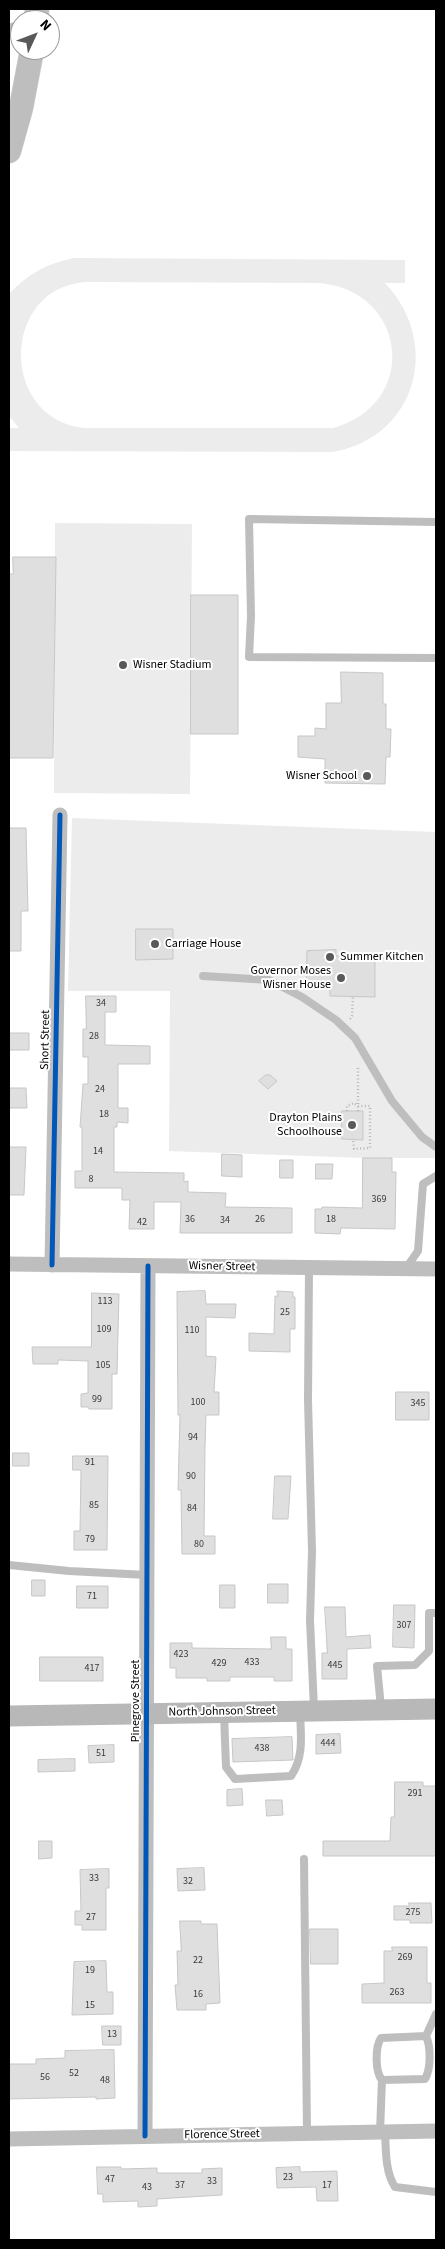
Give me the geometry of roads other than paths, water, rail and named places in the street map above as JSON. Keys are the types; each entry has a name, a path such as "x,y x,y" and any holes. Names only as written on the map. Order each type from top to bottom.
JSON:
{"main road":[{"path":"9,151 21,108 30,60"}],"street":[{"name":"Short Street","path":"52,1265 60,815"},
{"name":"Wisner Street","path":"9,1264 436,1269"},
{"name":"Pinegrove Street","path":"145,2136 148,1266"},
{"name":"North Johnson Street","path":"9,1716 436,1708"},
{"name":"Florence Street","path":"9,2138 436,2131"}],"lane":[{"path":"436,522 249,519 251,616 249,657 436,658"},
{"path":"203,976 269,980 302,997 343,1027 361,1048 392,1101 422,1137 436,1147"},
{"path":"406,1269 418,1251 423,1184 436,1176"},
{"path":"224,1712 226,1767 235,1779 291,1776 299,1764 307,1711 312,1551 308,1400 310,1268"},
{"path":"9,1565 69,1571 147,1575"},
{"path":"381,1710 377,1666 415,1666 429,1651 429,1613 436,1613"},
{"path":"304,1858 307,2133"},
{"path":"426,2036 436,2014"},
{"path":"426,2036 381,2038 377,2043 378,2076 382,2080 383,2132 392,2182 395,2187 436,2192"},
{"path":"382,2080 425,2079 428,2073 429,2042 426,2036"}],"place":[{"name":"Wisner Stadium","path":"123,665"},
{"name":"Wisner School","path":"367,776"},
{"name":"Carriage House","path":"155,944"},
{"name":"Summer Kitchen","path":"330,957"},
{"name":"Governor Moses Wisner House","path":"341,978"},
{"name":"Drayton Plains Schoolhouse","path":"352,1125"}]}
